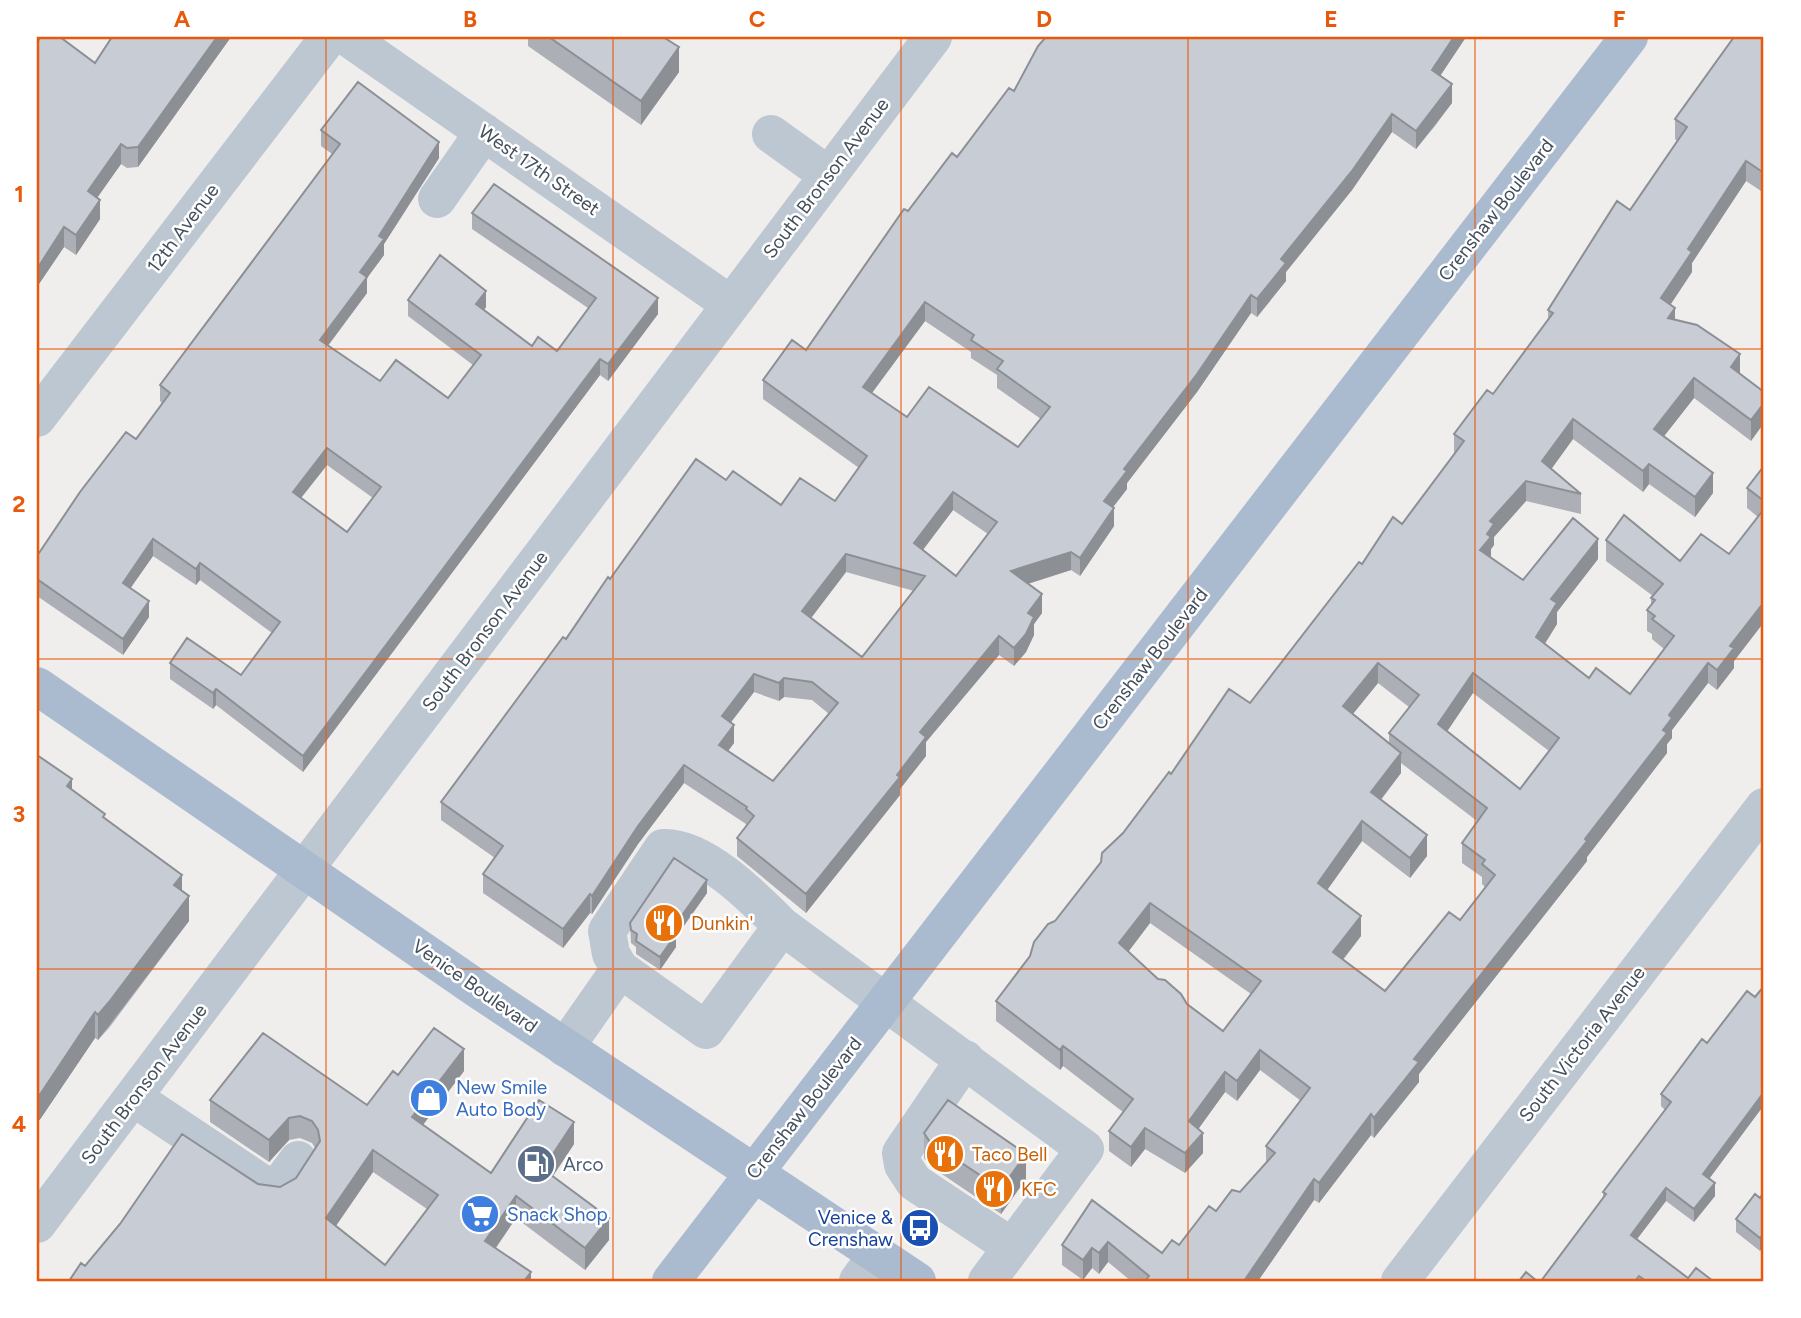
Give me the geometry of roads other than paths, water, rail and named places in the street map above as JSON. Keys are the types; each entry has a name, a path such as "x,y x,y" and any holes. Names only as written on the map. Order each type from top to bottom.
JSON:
{"main road":[{"name":"Crenshaw Boulevard","path":"671,1281 1629,37"},
{"name":"Venice Boulevard","path":"37,686 565,1048 754,1174 867,1268 917,1281"}],"street":[{"name":"12th Avenue","path":"37,418 329,37"},
{"name":"West 17th Street","path":"347,37 730,304"},
{"name":"South Bronson Avenue","path":"37,1224 307,870 933,37"},
{"path":"437,199 484,132"},
{"path":"771,134 828,175"},
{"name":"South Victoria Avenue","path":"1400,1281 1764,807"},
{"path":"782,926 706,1030 620,969 611,954 607,931 663,848 688,850 753,897 782,926 1085,1149 986,1281"},
{"path":"565,1048 620,969"},
{"path":"965,1059 901,1153 903,1164 914,1182 1012,1247"},
{"path":"134,1098 268,1188 278,1187 298,1160"}],"place":[{"name":"Dunkin'","path":"664,923"},
{"name":"New Smile Auto Body","path":"429,1098"},
{"name":"Taco Bell","path":"945,1154"},
{"name":"Arco","path":"536,1164"},
{"name":"KFC","path":"994,1189"},
{"name":"Snack Shop","path":"480,1214"},
{"name":"Venice & Crenshaw","path":"920,1228"}]}
